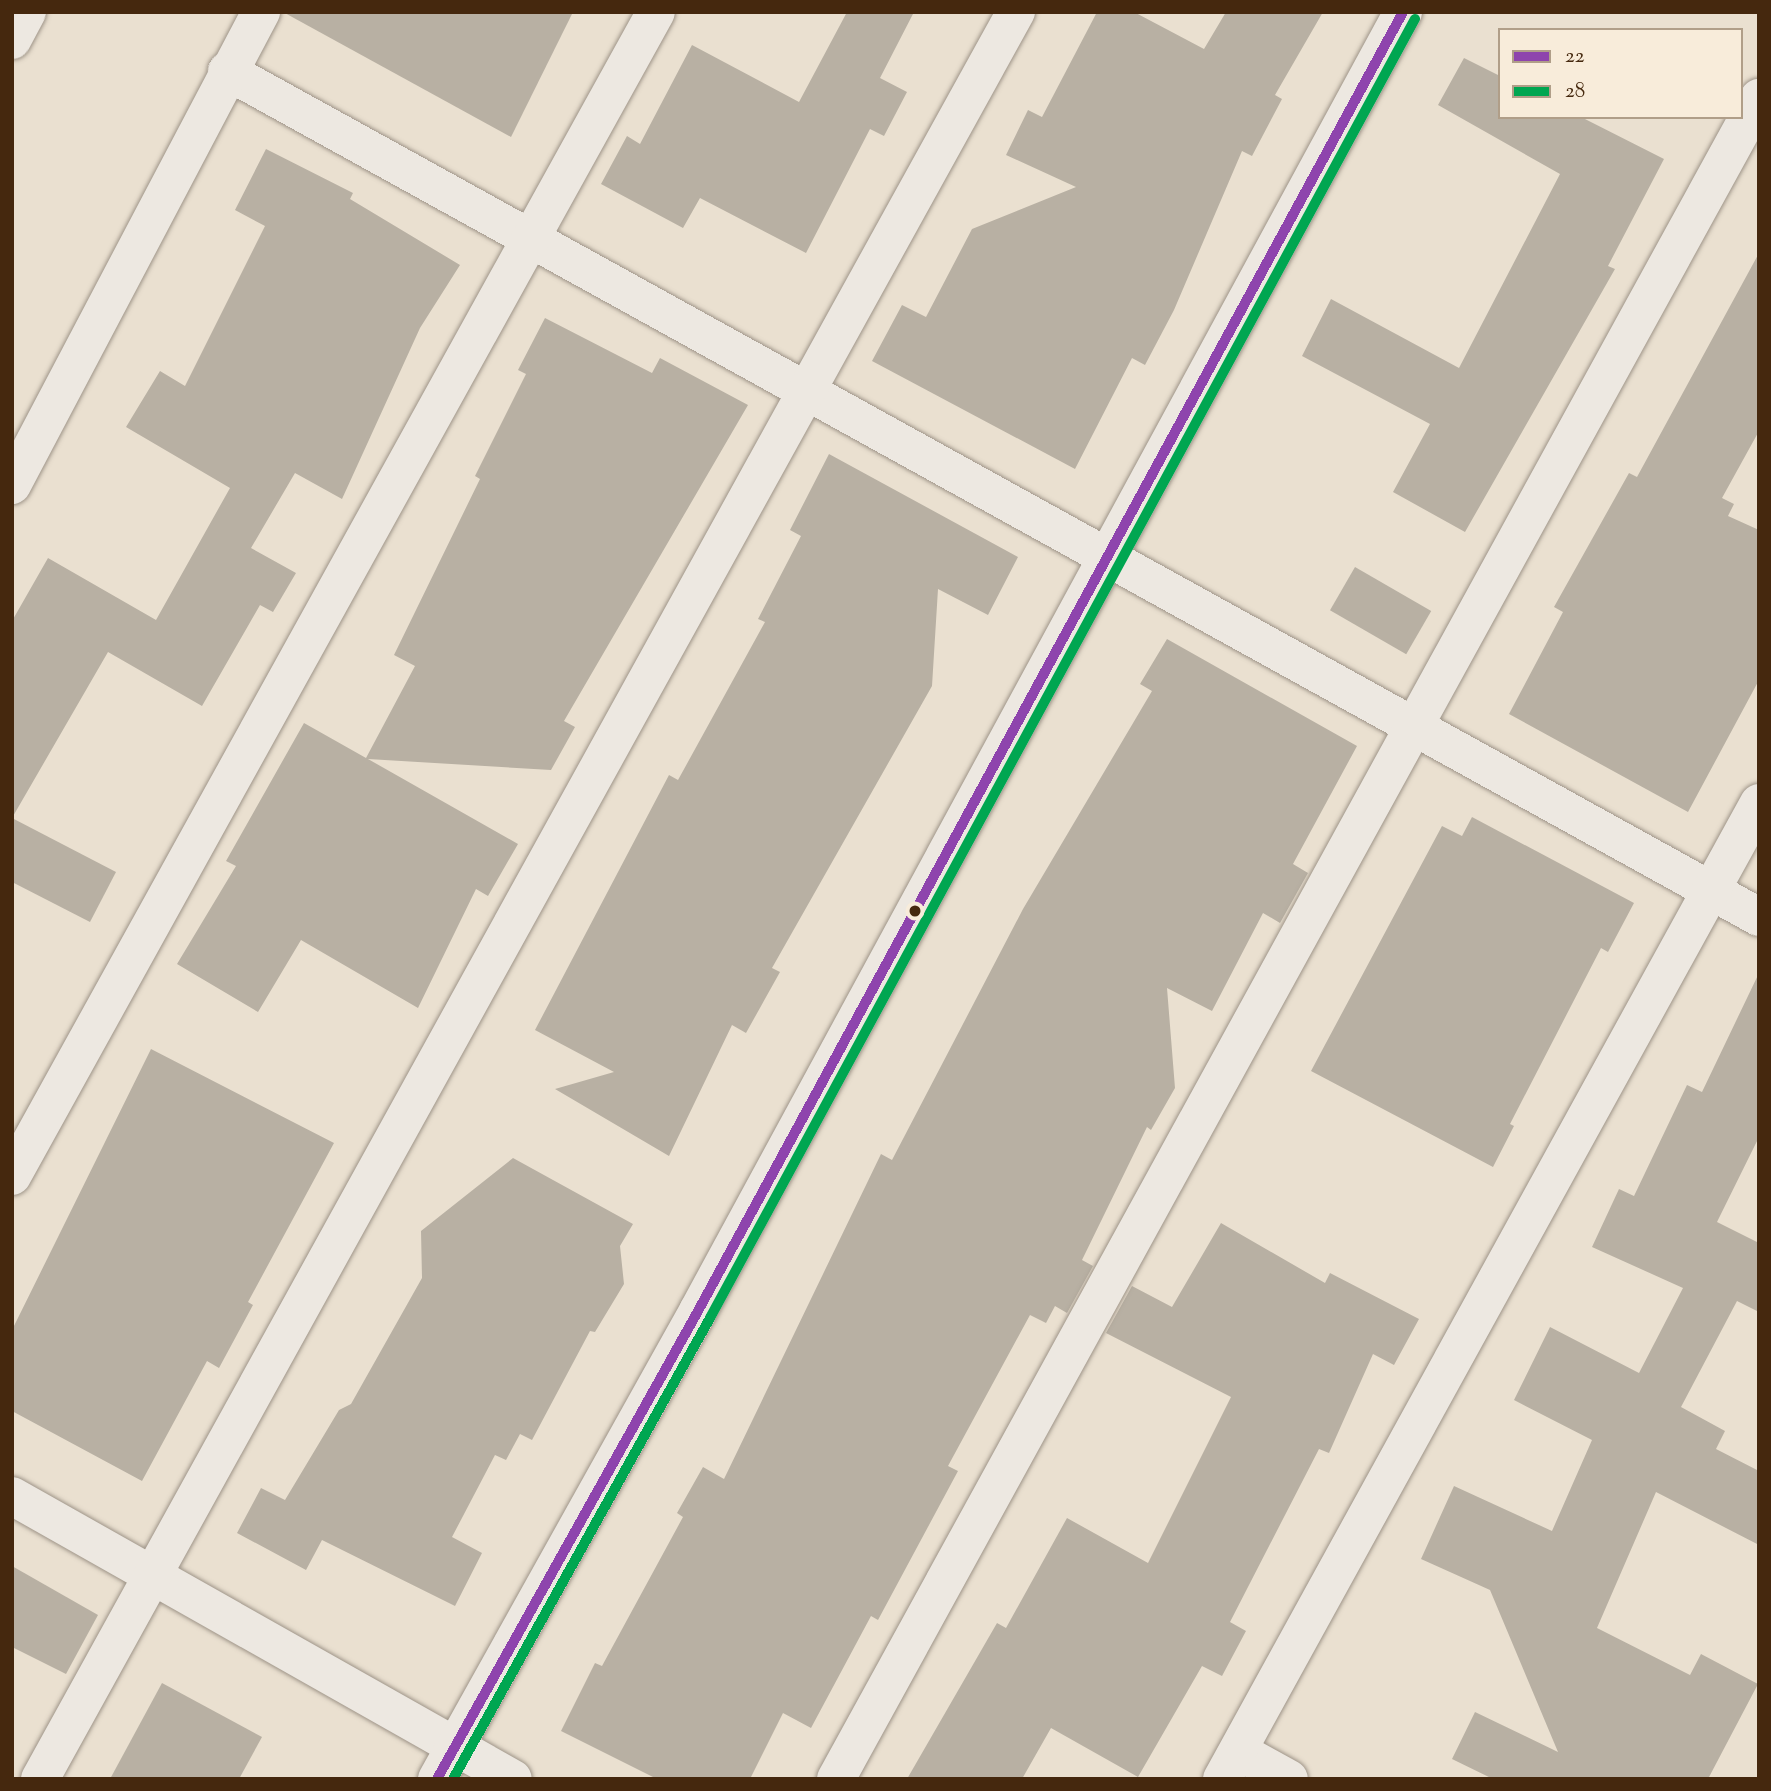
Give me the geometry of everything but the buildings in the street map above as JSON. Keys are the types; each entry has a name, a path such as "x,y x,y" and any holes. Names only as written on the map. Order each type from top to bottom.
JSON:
{"street":[{"path":"12,40 27,12"},
{"path":"12,485 227,71 261,12"},
{"path":"12,1176 656,12"},
{"path":"40,1779 155,1576 1016,12"},
{"path":"446,1763 1107,561 1403,12"},
{"path":"227,71 1107,561 1415,724 1759,917"},
{"path":"836,1779 1759,98"},
{"path":"1289,1779 1230,1765 1759,803"},
{"path":"12,1496 155,1576 446,1763 513,1779"}],"transit line":[{"name":"22","path":"437,1779 698,1311 1403,12"},
{"name":"28","path":"453,1779 710,1318 1415,19"}]}
